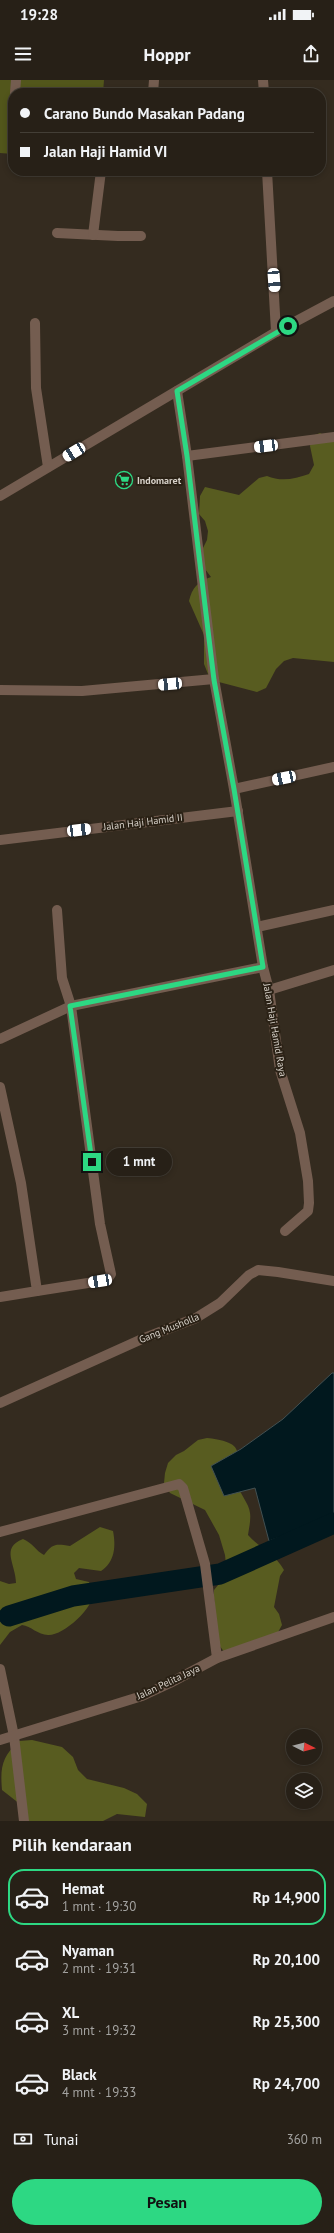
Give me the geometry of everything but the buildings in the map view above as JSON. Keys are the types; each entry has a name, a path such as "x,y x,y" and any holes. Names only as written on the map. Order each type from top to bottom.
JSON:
{"street":[{"path":"93,235 100,176"},
{"path":"267,176 276,332"},
{"path":"57,233 141,236"},
{"path":"0,496 276,332 334,301"},
{"path":"35,323 36,388 48,468"},
{"name":"Jalan Haji Hamid Raya","path":"177,391 187,456 214,680 238,811 280,1070 300,1133 309,1203 308,1211 285,1231"},
{"path":"187,456 334,437"},
{"path":"0,690 82,691 214,680"},
{"path":"234,789 334,767"},
{"name":"Jalan Haji Hamid II","path":"0,840 238,811"},
{"path":"0,1297 107,1280 111,1274 100,1224 70,1006 62,978 57,910"},
{"path":"257,927 334,910"},
{"path":"0,1039 70,1006 263,967"},
{"path":"268,990 334,970"},
{"path":"0,1087 22,1183 37,1291"},
{"name":"Gang Musholla","path":"0,1403 142,1339 196,1318 220,1303 249,1275 258,1270 288,1273 334,1281"},
{"path":"0,1532 179,1484 183,1488 205,1564 217,1658"},
{"name":"Jalan Pelita Jaya","path":"0,1740 142,1696 217,1658 334,1617"},
{"path":"0,1669 14,1736 24,1821"}],"green space":[{"path":"0,80 104,80 103,88 8,88 8,154 0,153"},
{"path":"320,433 334,440 334,662 293,658 284,661 276,669 266,688 257,692 215,681 208,674 204,664 204,635 189,601 196,586 202,581 211,577 202,565 203,548 207,540 208,531 205,521 199,514 200,496 205,487 239,495 259,478 267,476 278,479 288,479 309,474 314,465 310,446 312,436"},
{"path":"207,1438 230,1443 238,1452 238,1485 250,1513 248,1535 272,1555 284,1570 280,1576 274,1607 279,1614 282,1625 277,1634 225,1653 219,1645 214,1598 214,1590 227,1574 225,1555 219,1535 205,1510 170,1493 164,1483 168,1463 176,1455 184,1451 198,1440"},
{"path":"100,1527 113,1531 114,1548 112,1558 106,1567 101,1571 79,1568 74,1573 76,1579 89,1582 93,1592 92,1599 83,1613 69,1626 54,1634 44,1635 22,1625 10,1632 0,1645 0,1581 9,1584 16,1583 11,1557 12,1547 23,1539 44,1555 52,1546 70,1546"},
{"path":"32,1740 62,1747 73,1757 78,1770 87,1779 124,1788 137,1794 147,1804 145,1817 117,1814 103,1821 20,1821 25,1808 2,1790 1,1775 3,1763 13,1747 19,1741"}],"water":[{"path":"332,1373 334,1373 334,1517 269,1541 255,1488 224,1496 211,1466 241,1449 283,1419"}],"waterway":[{"path":"9,1616 73,1596 220,1574 334,1523"}],"place":[{"name":"Indomaret","path":"124,480"}],"route":[{"path":"92,1162 70,1006 263,967 238,811 214,680 187,456 177,391 288,326"}]}
